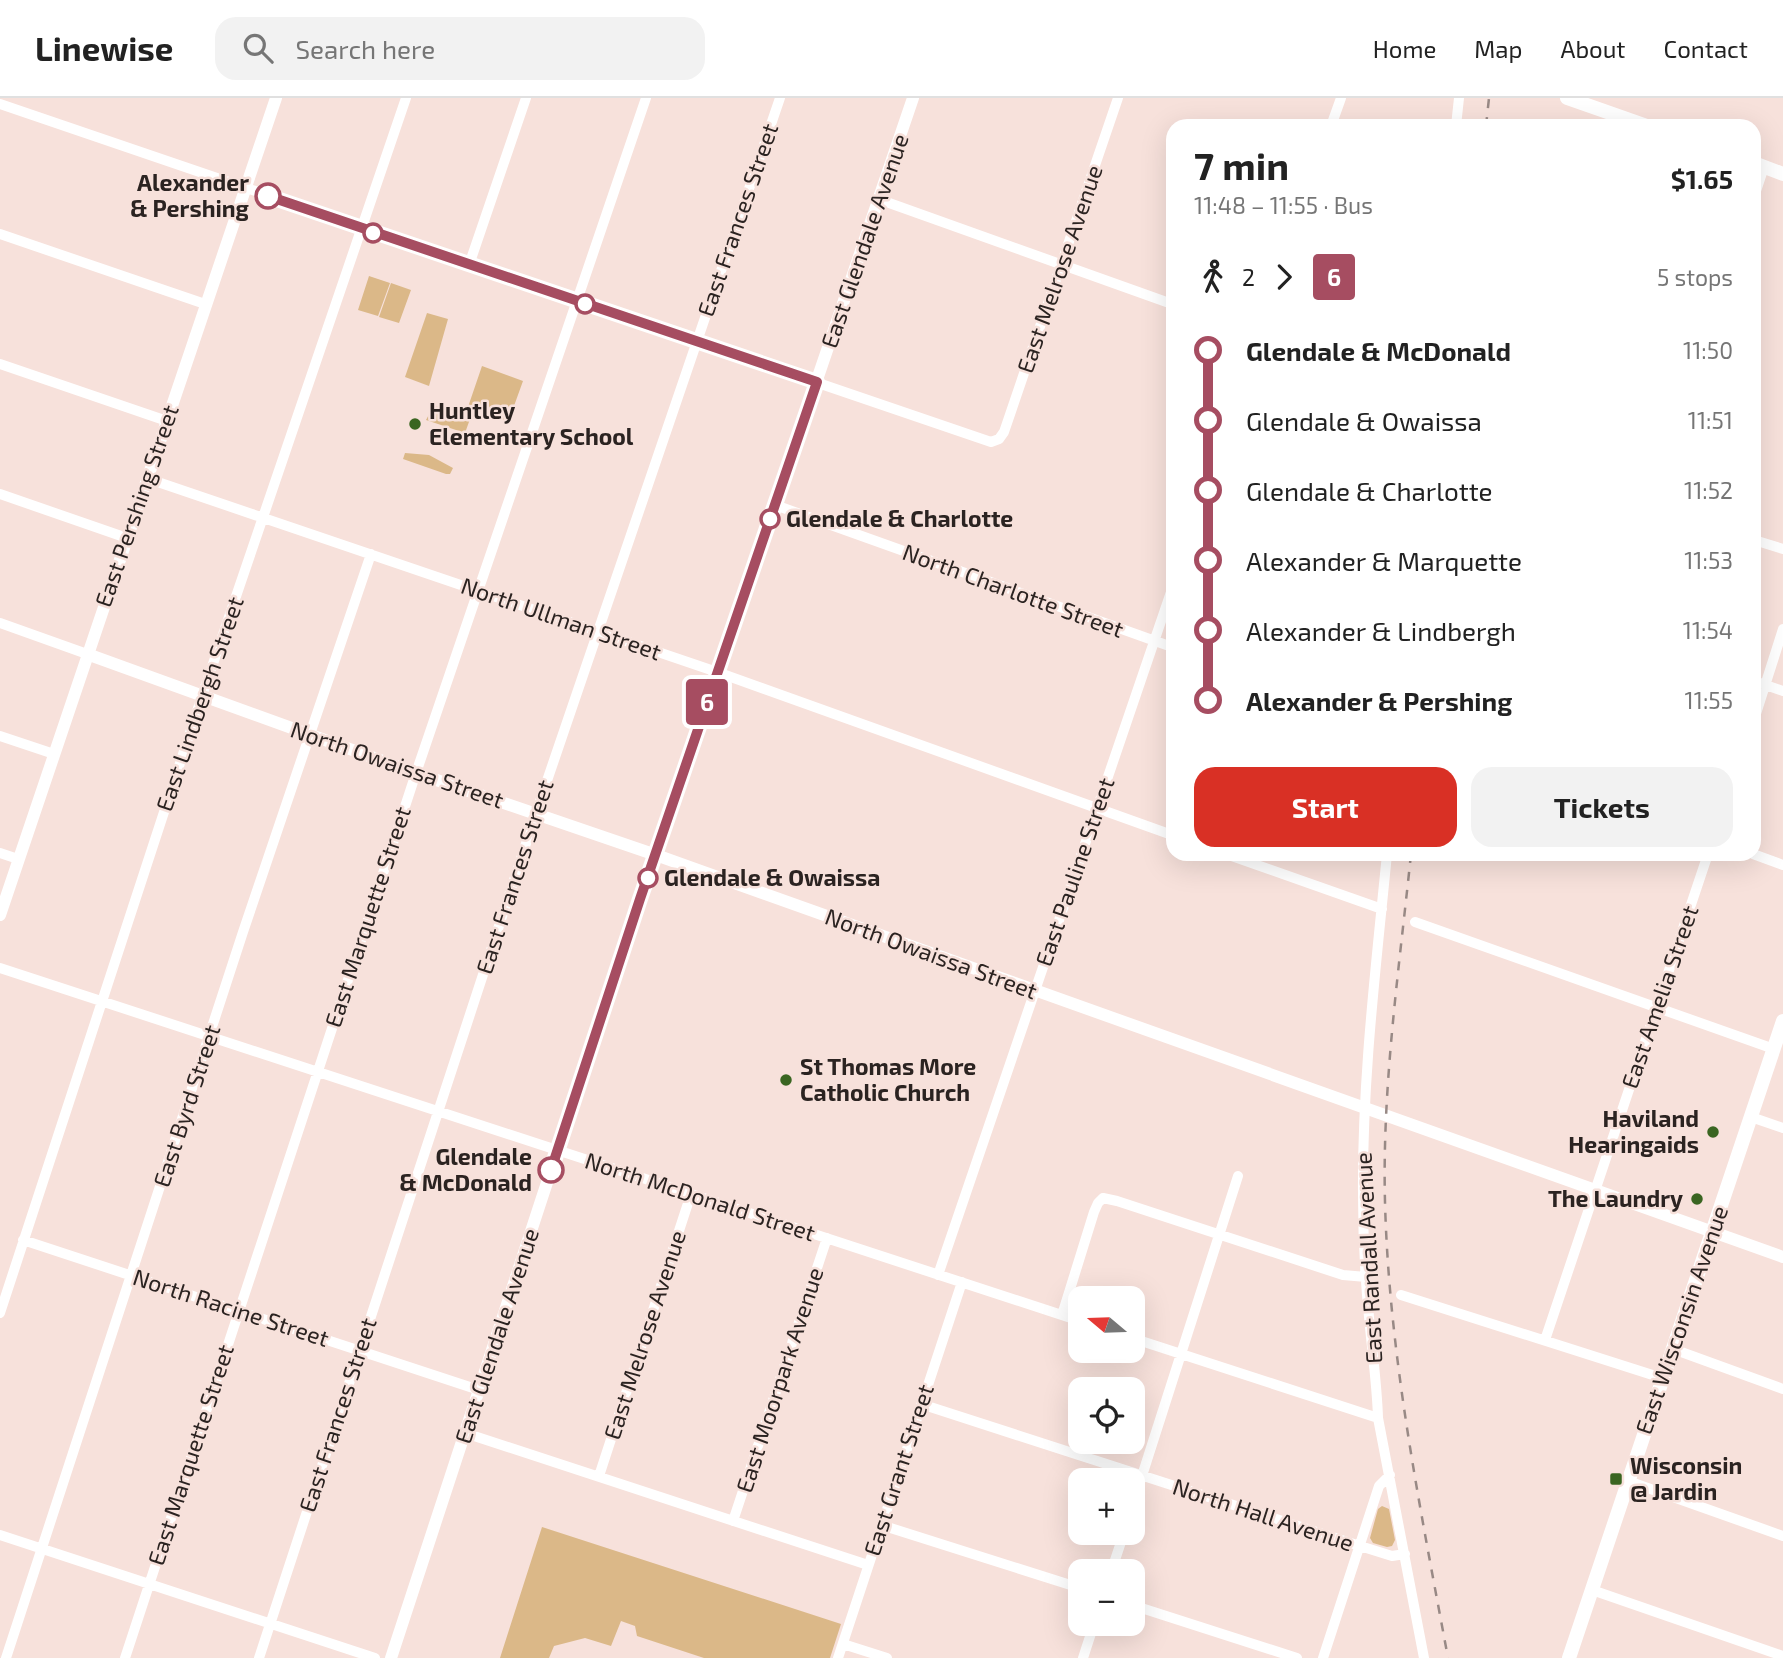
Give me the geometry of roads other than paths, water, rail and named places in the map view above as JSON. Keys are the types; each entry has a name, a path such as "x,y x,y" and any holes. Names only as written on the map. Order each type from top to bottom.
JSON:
{"main road":[{"path":"1567,98 1627,119"},
{"path":"1761,166 1783,174"},
{"name":"East Wisconsin Avenue","path":"1569,1658 1783,1021"}],"street":[{"name":"East Pershing Street","path":"0,915 276,98"},
{"name":"East Lindbergh Street","path":"0,1313 202,696 406,98"},
{"path":"469,265 526,98"},
{"name":"East Marquette Street","path":"125,1658 415,773 646,98"},
{"name":"East Frances Street","path":"259,1658 536,813 780,98"},
{"name":"East Glendale Avenue","path":"391,1658 656,855 913,98"},
{"name":"East Melrose Avenue","path":"817,382 984,440 991,442 999,439 1004,432 1118,98"},
{"path":"1334,119 1341,98"},
{"path":"1457,119 1459,98"},
{"path":"0,104 817,382"},
{"path":"878,199 1166,302"},
{"path":"0,234 205,304"},
{"path":"0,364 167,421"},
{"name":"North Ullman Street","path":"146,478 718,672 1166,833"},
{"path":"0,494 127,538"},
{"name":"North Charlotte Street","path":"775,505 1166,645"},
{"path":"1761,542 1783,549"},
{"name":"East Byrd Street","path":"6,1658 370,554"},
{"name":"East Pauline Street","path":"938,1275 1166,606"},
{"name":"North Owaissa Street","path":"0,623 415,773 656,855 1783,1257"},
{"path":"1761,698 1783,629"},
{"path":"1761,684 1783,691"},
{"path":"0,736 54,754"},
{"path":"0,853 18,859"},
{"path":"1761,857 1783,865"},
{"path":"1246,861 1382,909"},
{"name":"East Randall Avenue","path":"1386,861 1364,1109 1366,1277 1378,1418 1424,1658"},
{"name":"East Amelia Street","path":"1545,1340 1707,861"},
{"path":"1415,922 1774,1049"},
{"name":"North McDonald Street","path":"0,968 1068,1317"},
{"path":"1751,1117 1783,1128"},
{"path":"1145,1468 1238,1176"},
{"name":"East Melrose Avenue","path":"599,1476 691,1194"},
{"path":"1062,1315 1094,1212 1100,1200 1106,1198 1343,1275 1366,1277"},
{"name":"East Moorpark Avenue","path":"733,1521 827,1238"},
{"name":"North Racine Street","path":"23,1240 479,1390"},
{"name":"East Grant Street","path":"838,1658 962,1282"},
{"path":"1401,1295 1662,1378"},
{"path":"1145,1342 1378,1418"},
{"path":"1672,1349 1783,1389"},
{"name":"North Hall Avenue","path":"921,1404 1117,1468"},
{"path":"465,1433 868,1565"},
{"path":"1323,1658 1379,1486 1390,1475"},
{"name":"North Hall Avenue","path":"1145,1477 1392,1556 1405,1554"},
{"path":"1628,1481 1783,1536"},
{"path":"881,1525 1068,1584"},
{"path":"0,1535 375,1658"},
{"path":"1592,1590 1783,1656"},
{"path":"1145,1609 1297,1658"},
{"path":"1083,1658 1090,1636"},
{"path":"843,1644 887,1658"}],"railway":[{"path":"1487,119 1489,98"},
{"path":"1410,861 1389,1071 1385,1202 1399,1374 1448,1658"}],"place":[{"name":"Alexander & Pershing","path":"268,196"},
{"name":"Huntley Elementary School","path":"415,424"},
{"name":"Glendale & Charlotte","path":"770,519"},
{"name":"Glendale & Owaissa","path":"648,878"},
{"name":"St Thomas More Catholic Church","path":"786,1080"},
{"name":"Haviland Hearingaids","path":"1713,1132"},
{"name":"Glendale & McDonald","path":"551,1170"},
{"name":"The Laundry","path":"1697,1199"},
{"name":"Wisconsin @ Jardin","path":"1616,1479"}]}
